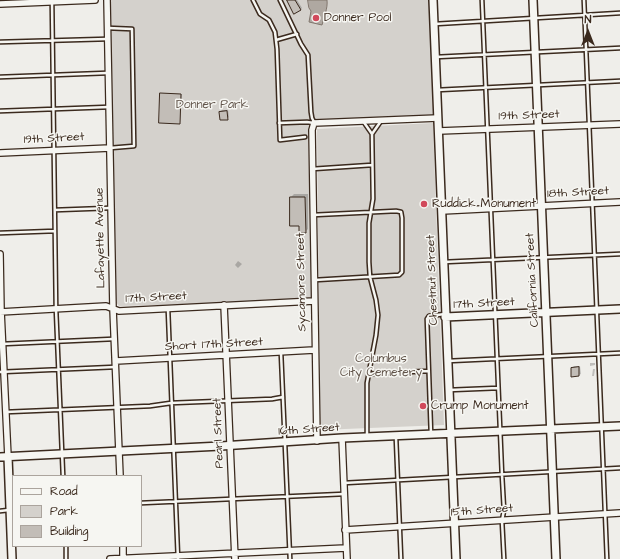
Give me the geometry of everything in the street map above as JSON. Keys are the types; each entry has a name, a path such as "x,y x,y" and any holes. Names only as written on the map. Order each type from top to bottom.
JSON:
{"street":[{"path":"0,4 95,0"},
{"name":"Lafayette Avenue","path":"107,0 113,309 120,475"},
{"name":"Chestnut Street","path":"433,0 456,559"},
{"name":"California Street","path":"533,0 556,559"},
{"path":"314,123 438,118"},
{"name":"Sycamore Street","path":"314,123 312,130 312,214 316,441"},
{"name":"19th Street","path":"438,131 620,124"},
{"name":"19th Street","path":"0,153 110,148"},
{"name":"18th Street","path":"442,211 620,202"},
{"path":"0,254 1,344 5,412 4,457 11,510 12,559"},
{"name":"17th Street","path":"0,312 106,306 119,311 314,301"},
{"name":"Pearl Street","path":"224,306 235,556"},
{"name":"17th Street","path":"445,316 620,309"},
{"name":"Short 17th Street","path":"116,364 169,358 314,350"},
{"name":"16th Street","path":"4,457 230,446 342,438 620,426"},
{"path":"342,438 346,559"},
{"name":"15th Street","path":"345,530 620,513"},
{"path":"123,547 123,559"},
{"path":"110,559 235,556 346,548"}],"lane":[{"path":"253,0 260,14 269,20 275,32 280,140 305,137"},
{"path":"279,123 314,123 311,112 308,55 301,44 280,0"},
{"path":"482,0 504,510 502,521 504,559"},
{"path":"584,0 591,204 595,255 602,469 607,559"},
{"path":"52,1 56,309 63,475"},
{"path":"434,24 620,13"},
{"path":"108,28 132,29 134,146 110,148"},
{"path":"276,40 297,34"},
{"path":"0,42 108,39"},
{"path":"436,58 620,48"},
{"path":"0,77 109,73"},
{"path":"437,90 587,84 620,81"},
{"path":"0,111 109,107"},
{"path":"372,134 382,120"},
{"path":"363,121 372,134 373,199 369,223 370,278 376,300 378,315 367,384 367,437"},
{"path":"312,169 372,165"},
{"path":"55,210 111,207"},
{"path":"312,214 396,211 400,212 402,218 402,272 400,275 370,278 314,280"},
{"path":"0,233 55,231"},
{"path":"444,262 620,254"},
{"path":"168,308 178,558"},
{"path":"431,435 427,320 428,316 445,316"},
{"path":"1,344 114,339"},
{"path":"281,352 290,559"},
{"path":"448,361 620,353"},
{"path":"2,372 59,370 116,364"},
{"path":"369,374 428,371"},
{"path":"449,390 498,388"},
{"path":"5,412 60,408 150,406 171,403 272,399 283,397"},
{"path":"396,436 401,559"},
{"path":"343,484 620,468"},
{"path":"142,503 344,494"},
{"path":"0,510 11,510"},
{"path":"66,547 66,559"}],"green space":[{"name":"Donner Park","path":"108,0 433,0 438,118 314,123 314,301 119,306 113,299"},
{"name":"Columbus City Cemetery","path":"433,123 444,425 320,430 317,129"}],"shaded area":[{"path":"308,0 327,0 322,25 309,22 311,11"}],"building":[{"path":"287,0 295,0 301,10 294,14"},
{"path":"160,93 181,94 180,124 159,123"},
{"path":"227,111 228,120 220,120 219,112"},
{"path":"290,197 305,197 306,233 299,233 299,226 290,226"},
{"path":"579,367 579,376 571,377 571,368"}],"place":[{"name":"Donner Pool","path":"316,18"},
{"name":"Ruddick Monument","path":"424,204"},
{"name":"Crump Monument","path":"423,406"}]}
